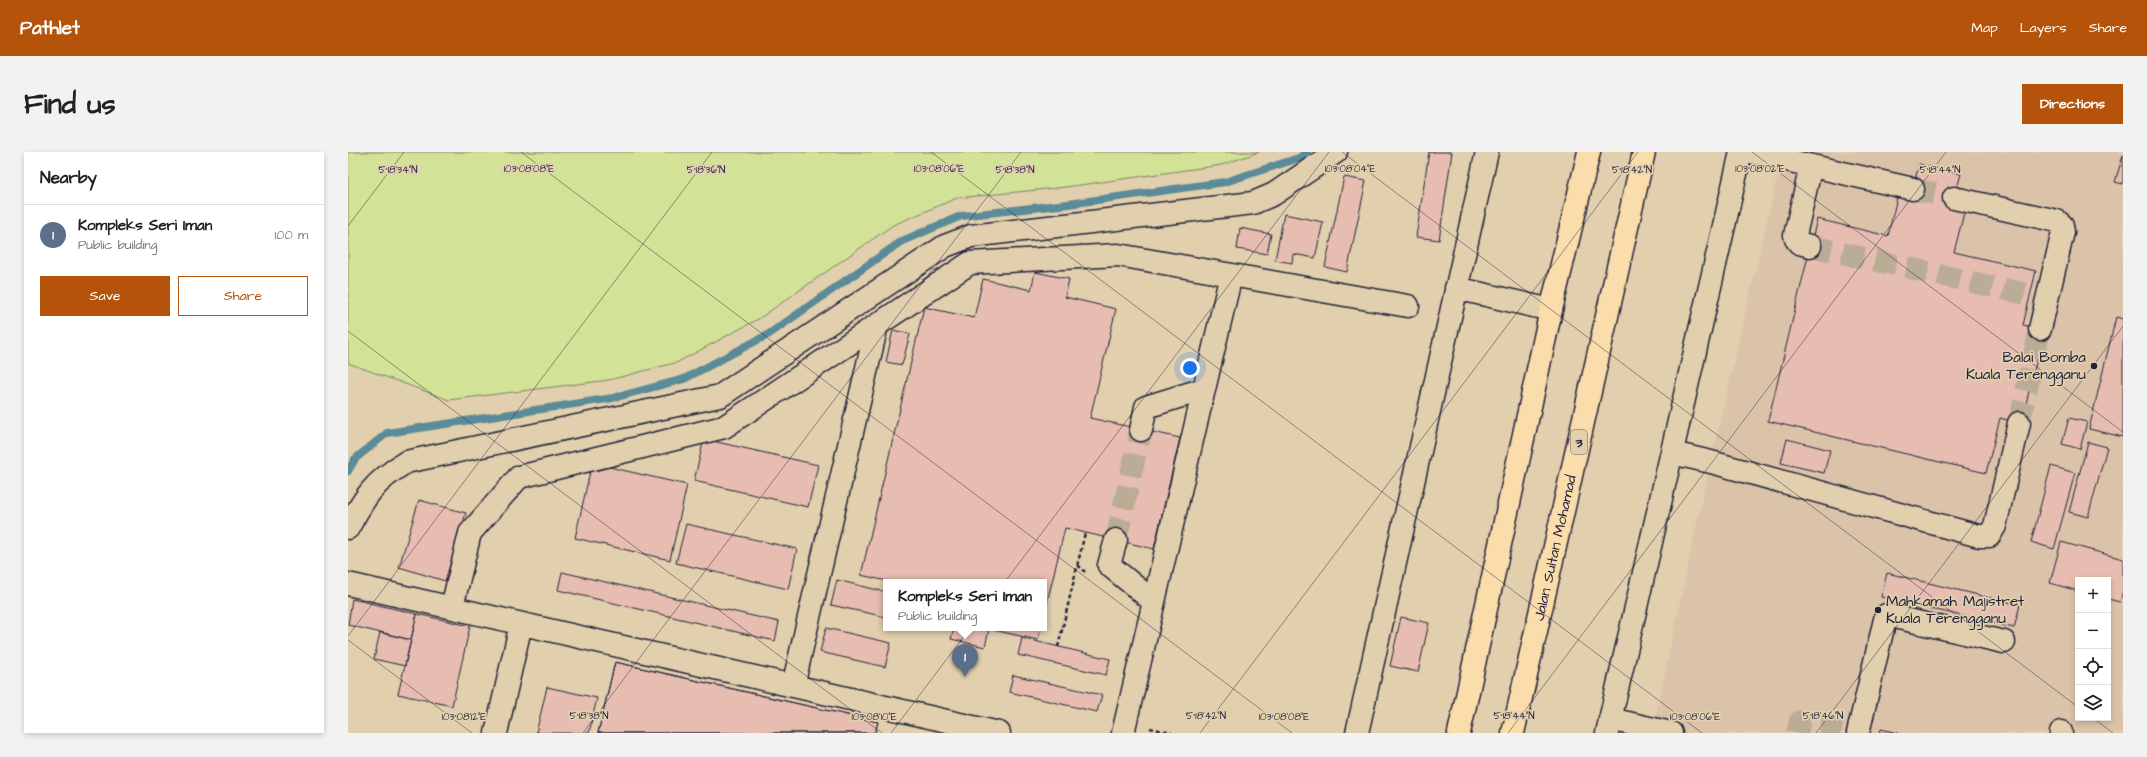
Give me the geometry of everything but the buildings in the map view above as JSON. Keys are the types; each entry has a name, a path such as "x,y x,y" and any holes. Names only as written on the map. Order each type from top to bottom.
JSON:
{"highway":[{"path":"1459,733 1551,310 1589,152"},
{"name":"Jalan Sultan Mohamad","path":"1513,733 1644,152"}],"street":[{"path":"348,528 365,496 385,475 406,462 720,396 945,246 971,236 1253,203 1274,194 1336,152"},
{"path":"1357,733 1487,152"},
{"path":"1671,733 1609,726 1741,152"},
{"path":"1751,152 1913,189"},
{"path":"1810,246 1796,240 1795,234 1811,166"},
{"path":"1954,198 2056,221 2062,225 2062,232 2039,297 2040,329"},
{"path":"452,607 470,533 519,477 724,427 970,263 1118,255 1408,306"},
{"path":"1123,733 1231,275"},
{"path":"1456,288 1551,310"},
{"path":"793,686 877,325"},
{"path":"1141,430 1146,407 1204,389"},
{"path":"1672,453 1711,462 1979,536 1989,536 1994,526 2019,423"},
{"path":"1116,540 1109,565 1154,602"},
{"path":"348,584 1000,733"},
{"path":"1858,733 1886,615 2004,642"},
{"path":"496,733 521,624"}],"path":[{"path":"1058,647 1085,533"}],"shaded area":[{"path":"1783,152 2123,152 2123,733 1652,733 1705,486"}],"green space":[{"path":"348,152 1259,152 1221,165 1066,187 957,198 893,225 760,318 678,362 609,380 449,400 348,363"}],"waterway":[{"path":"348,471 355,459 387,433 613,398 684,379 769,334 902,241 961,216 1068,204 1225,182 1299,158 1307,152"}],"tunnel":[{"path":"1913,189 1954,198"},
{"path":"1810,246 2030,295"},
{"path":"2019,423 2040,329"},
{"path":"1116,540 1141,430"},
{"path":"1797,733 1800,721 1854,733"}],"place":[{"name":"Balai Bomba Kuala Terengganu","path":"2094,366"},
{"name":"Mahkamah Majistret Kuala Terengganu","path":"1878,610"},
{"name":"Kompleks Seri Iman","path":"965,677"}]}
